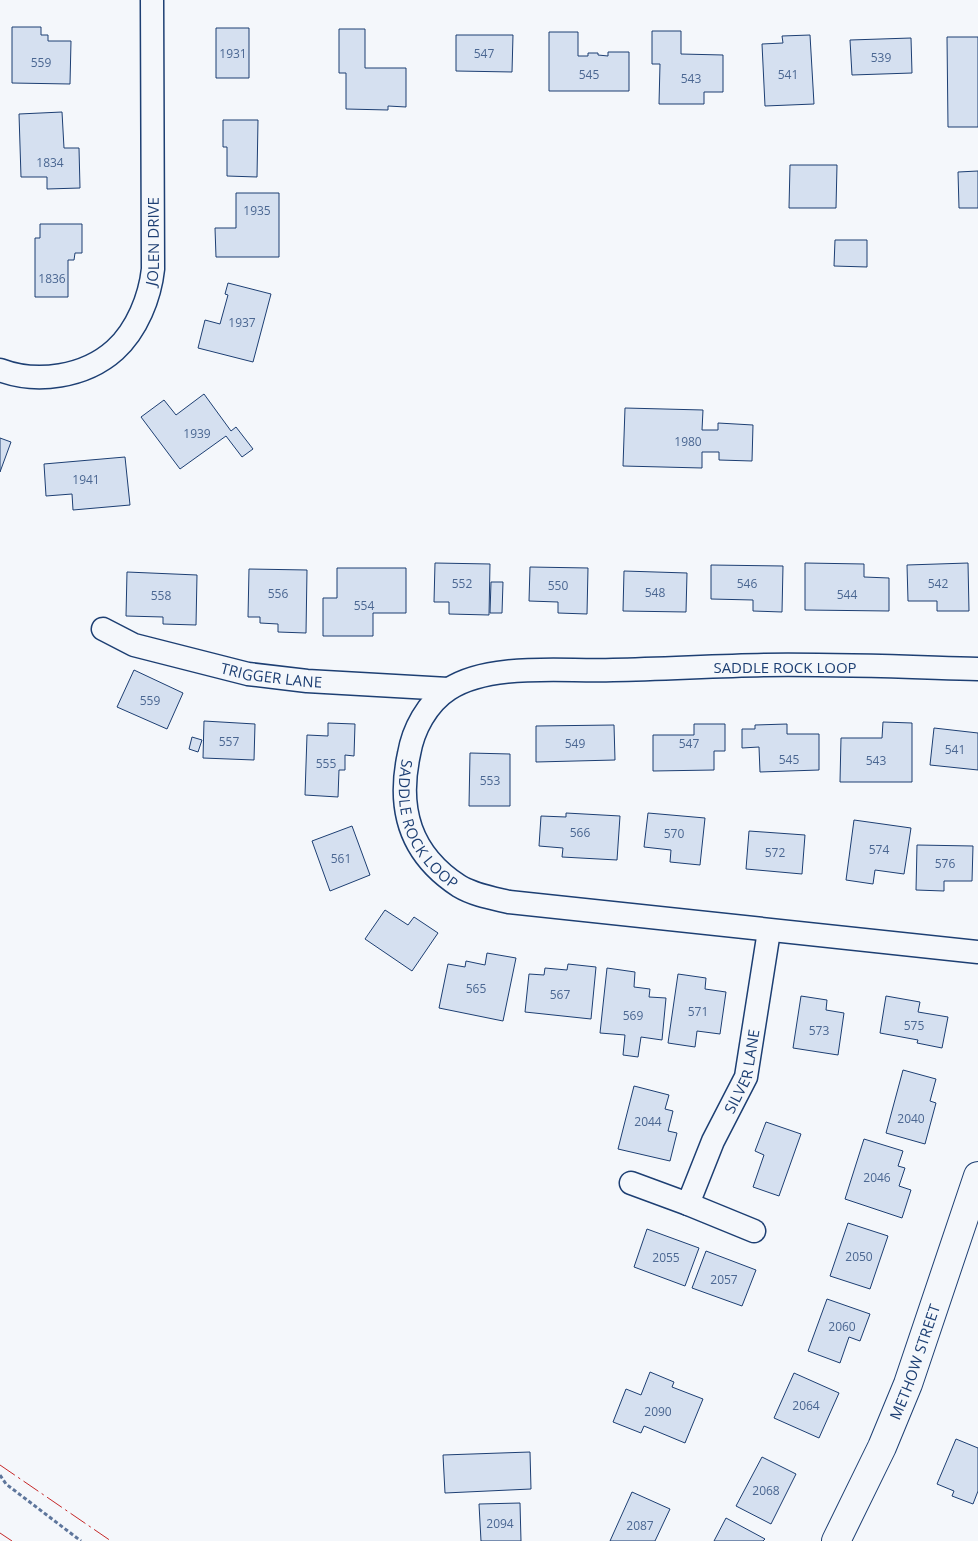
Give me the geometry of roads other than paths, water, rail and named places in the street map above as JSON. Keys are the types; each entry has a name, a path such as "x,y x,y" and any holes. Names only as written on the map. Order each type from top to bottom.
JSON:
{"street":[{"name":"JOLEN DRIVE","path":"0,370 20,376 50,377 65,375 94,364 115,350 125,338 132,329 147,298 152,284 153,251 152,0"},
{"name":"TRIGGER LANE","path":"103,629 134,644 248,674 307,680 448,689"},
{"name":"SADDLE ROCK LOOP","path":"978,669 765,665 500,672 475,678 448,689 432,704 419,724 411,743 404,787 405,809 411,831 424,853 460,886 483,896 509,902 978,952"},
{"name":"SILVER LANE","path":"688,1204 713,1141 746,1077 769,931"},
{"name":"METHOW STREET","path":"836,1541 882,1447 908,1384 978,1176"},
{"path":"631,1183 754,1231"}]}
